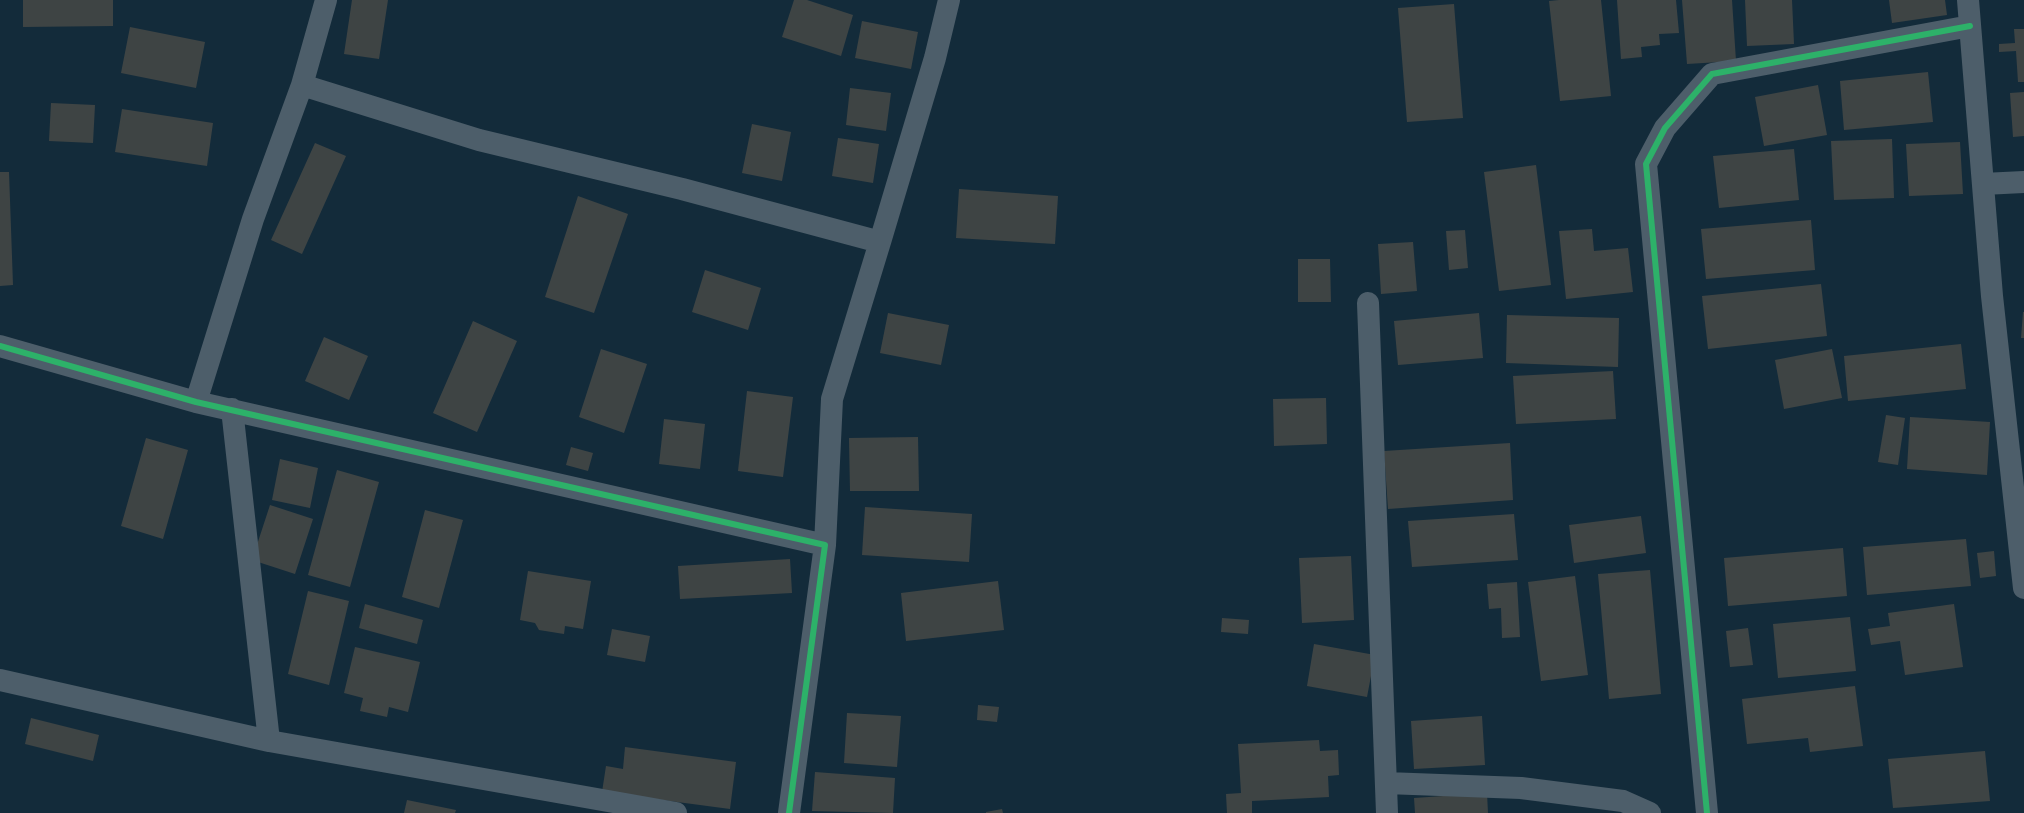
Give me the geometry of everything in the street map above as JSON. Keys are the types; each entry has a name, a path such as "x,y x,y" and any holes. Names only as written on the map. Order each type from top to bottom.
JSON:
{"street":[{"path":"196,402 253,219 302,85 326,0"},
{"path":"789,813 825,545 832,399 935,58 949,0"},
{"path":"1968,0 1992,296 2024,588"},
{"path":"1707,813 1646,164 1664,128 1712,74 1970,26"},
{"path":"302,85 479,140 682,189 880,242"},
{"path":"1984,184 2024,182"},
{"path":"1368,303 1387,813"},
{"path":"0,346 196,402 825,545"},
{"path":"232,409 269,741"},
{"path":"0,680 269,741 676,813"},
{"path":"1386,782 1521,788 1623,800 1650,813"}],"building":[{"path":"23,0 113,0 113,26 23,27"},
{"path":"352,0 388,0 379,59 344,54"},
{"path":"794,0 807,0 853,15 841,56 782,37"},
{"path":"1601,0 1611,96 1560,101 1549,1"},
{"path":"1617,0 1676,0 1679,33 1659,34 1660,45 1641,47 1642,57 1621,59"},
{"path":"1682,0 1732,0 1736,61 1687,64"},
{"path":"1745,0 1792,0 1794,44 1747,46"},
{"path":"1889,0 1945,0 1947,15 1892,23"},
{"path":"1454,4 1463,118 1407,122 1398,8"},
{"path":"862,21 918,32 911,69 855,58"},
{"path":"130,27 205,42 196,88 121,73"},
{"path":"2014,29 2024,29 2024,82 2018,82 2016,51 1999,52 1999,44 2015,43"},
{"path":"1928,72 1933,122 1844,130 1840,81"},
{"path":"1818,85 1827,135 1764,146 1755,97"},
{"path":"850,88 891,93 886,131 846,125"},
{"path":"2024,92 2024,136 2013,137 2010,93"},
{"path":"51,103 95,105 93,143 49,141"},
{"path":"122,109 213,123 207,166 115,152"},
{"path":"752,124 791,132 782,181 742,173"},
{"path":"838,138 879,144 873,183 832,176"},
{"path":"1892,139 1894,198 1834,200 1831,141"},
{"path":"1960,142 1963,194 1909,196 1906,144"},
{"path":"315,143 346,156 302,254 271,240"},
{"path":"1794,149 1799,200 1719,208 1713,156"},
{"path":"1536,165 1551,285 1499,291 1484,172"},
{"path":"0,172 9,172 13,285 0,286"},
{"path":"959,189 1058,196 1055,244 956,238"},
{"path":"578,196 628,214 594,313 545,297"},
{"path":"1811,220 1815,270 1706,279 1701,229"},
{"path":"1592,229 1594,251 1628,248 1633,292 1566,299 1559,231"},
{"path":"1465,230 1468,268 1449,270 1446,231"},
{"path":"1413,242 1417,291 1381,294 1378,244"},
{"path":"1298,259 1330,259 1331,302 1298,302"},
{"path":"705,270 761,288 748,330 692,312"},
{"path":"1821,284 1827,336 1708,349 1702,296"},
{"path":"2023,312 2024,338 2021,338"},
{"path":"888,313 949,325 941,365 880,353"},
{"path":"1479,313 1483,358 1398,365 1394,321"},
{"path":"1507,315 1619,318 1618,367 1506,363"},
{"path":"473,321 517,341 477,432 433,413"},
{"path":"324,337 368,356 349,400 305,381"},
{"path":"1961,344 1966,389 1848,401 1844,356"},
{"path":"601,349 647,364 624,433 579,417"},
{"path":"1832,349 1842,398 1784,409 1775,360"},
{"path":"1613,371 1616,419 1516,424 1513,376"},
{"path":"747,391 793,397 783,477 738,471"},
{"path":"1326,398 1327,444 1274,446 1273,399"},
{"path":"1886,415 1905,418 1898,465 1878,462"},
{"path":"1910,417 1990,422 1987,475 1907,469"},
{"path":"664,419 705,424 700,469 659,464"},
{"path":"918,437 919,491 850,491 849,438"},
{"path":"146,438 188,450 163,539 121,526"},
{"path":"1510,443 1513,500 1388,509 1384,451"},
{"path":"571,447 593,453 588,471 566,465"},
{"path":"280,459 318,468 310,508 272,500"},
{"path":"337,470 379,482 350,587 308,575"},
{"path":"270,505 313,519 295,574 252,560"},
{"path":"865,507 972,514 969,562 862,555"},
{"path":"425,510 463,520 439,608 402,597"},
{"path":"1514,514 1518,560 1412,567 1408,521"},
{"path":"1641,516 1646,553 1574,563 1569,525"},
{"path":"1966,539 1971,586 1867,595 1863,547"},
{"path":"1843,548 1847,596 1728,606 1724,558"},
{"path":"1994,551 1996,576 1980,578 1977,553"},
{"path":"1351,556 1354,620 1302,623 1299,558"},
{"path":"790,559 792,593 680,599 678,566"},
{"path":"1650,570 1661,694 1609,699 1598,574"},
{"path":"528,571 591,581 583,629 565,626 564,634 539,630 535,623 520,620"},
{"path":"1575,576 1588,675 1541,681 1528,582"},
{"path":"998,581 1004,630 906,641 901,593"},
{"path":"1517,582 1520,637 1502,638 1501,608 1489,609 1487,584"},
{"path":"308,591 349,601 329,685 288,674"},
{"path":"365,604 423,620 417,644 359,628"},
{"path":"1954,604 1963,667 1905,675 1900,641 1871,645 1868,629 1890,626 1888,613"},
{"path":"1850,617 1856,671 1778,678 1773,624"},
{"path":"1222,618 1249,620 1248,634 1221,632"},
{"path":"1748,628 1753,665 1730,667 1726,631"},
{"path":"612,629 650,636 645,662 607,655"},
{"path":"1314,644 1375,655 1367,697 1307,686"},
{"path":"355,647 420,662 408,712 389,707 387,717 360,711 363,698 344,693"},
{"path":"1855,686 1863,746 1810,752 1808,738 1747,744 1742,699"},
{"path":"978,705 999,707 997,722 977,720"},
{"path":"847,713 901,716 897,767 844,763"},
{"path":"1482,716 1485,765 1414,769 1411,721"},
{"path":"31,718 99,735 93,761 25,744"},
{"path":"1319,740 1320,751 1338,750 1339,775 1328,776 1329,797 1252,801 1252,813 1227,813 1226,794 1241,793 1238,744"},
{"path":"625,747 736,762 730,809 602,792 606,766 623,769"},
{"path":"1985,751 1990,801 1893,808 1888,759"},
{"path":"815,772 895,778 893,813 812,811"},
{"path":"1487,793 1488,813 1415,813 1414,798"},
{"path":"407,800 456,810 455,813 404,813"},
{"path":"1002,809 1003,813 986,813 986,812"}],"cycle path":[{"path":"1707,813 1646,164 1665,128 1712,74 1970,26"},
{"path":"0,346 196,402 825,545 789,813"}]}
